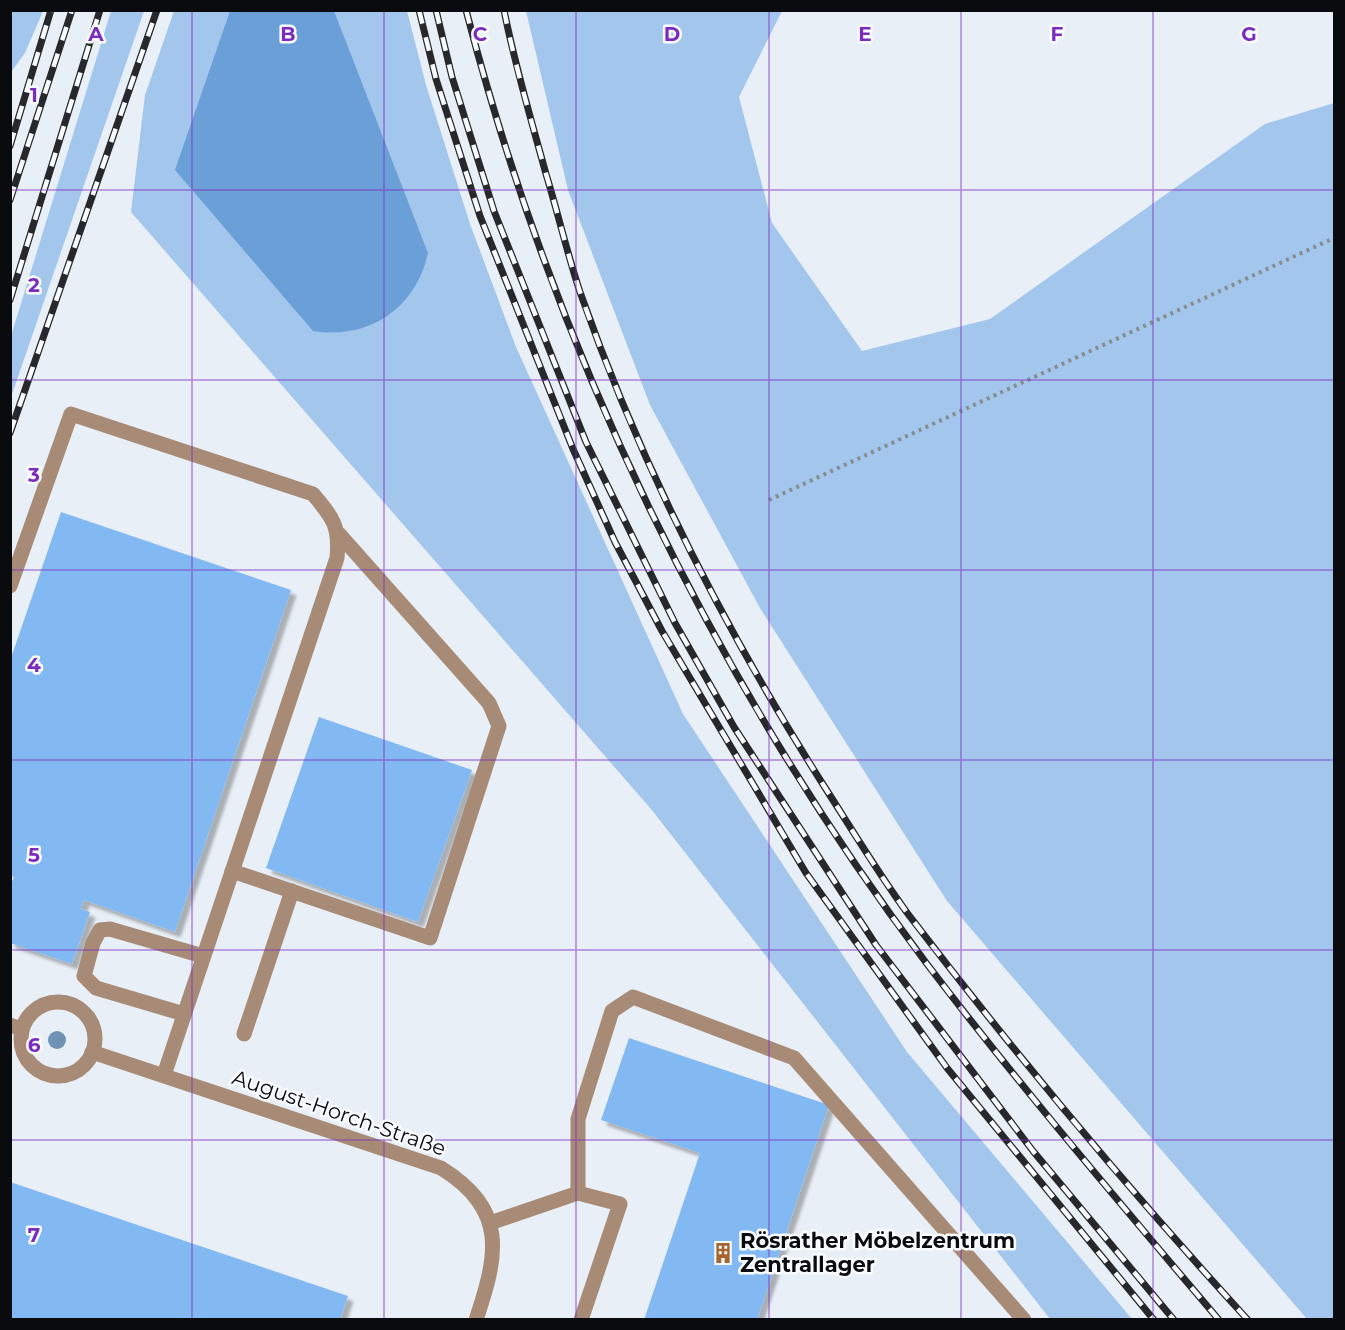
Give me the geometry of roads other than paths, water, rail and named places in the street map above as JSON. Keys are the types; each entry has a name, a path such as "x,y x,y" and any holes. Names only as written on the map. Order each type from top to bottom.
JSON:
{"street":[{"path":"10,586 71,414 313,494 331,515 339,534 489,703 499,726 430,938 232,872"},
{"path":"164,1075 337,558 339,534"},
{"path":"244,1034 291,891"},
{"path":"184,1014 96,988 88,983 84,976 93,943 100,930 110,929 203,956"},
{"path":"578,1193 579,1119 612,1011 633,997 794,1058 1024,1320"},
{"path":"57,1003 69,1005 88,1018 94,1040 92,1052 86,1063 76,1071 52,1076 40,1072 23,1053 16,1027 35,1010 57,1003"},
{"name":"August-Horch-Straße","path":"92,1052 441,1168 465,1183 478,1199 490,1222 494,1250 491,1274 476,1320"},
{"path":"490,1222 578,1193 620,1204 581,1320"}],"railway":[{"path":"10,146 51,10"},
{"path":"10,200 72,10"},
{"path":"10,300 100,10"},
{"path":"10,433 157,10"},
{"path":"419,10 436,79 480,216 573,449 615,542 662,631 806,873 947,1068 1154,1320"},
{"path":"436,10 452,77 494,211 586,442 675,623 734,727 876,945 1033,1151 1174,1320"},
{"path":"466,10 503,138 546,264 595,388 650,509 711,628 778,744 850,856 927,964 1034,1099 1219,1320"},
{"path":"504,10 513,52 571,263 604,357 658,484 719,607 753,667 824,786 875,867 908,914 1074,1121 1248,1320"}],"place":[{"name":"Rösrather Möbelzentrum Zentrallager","path":"723,1253"}]}
